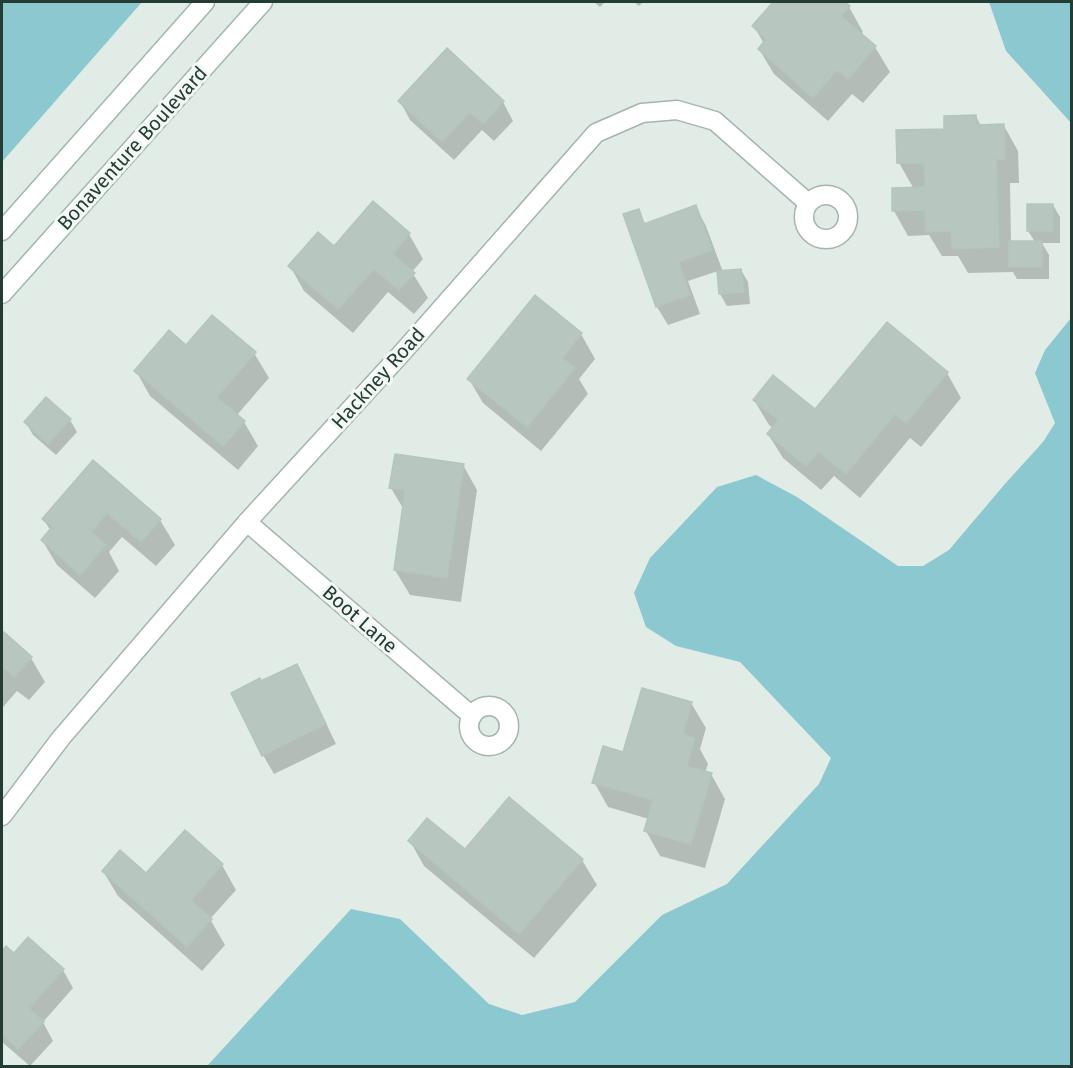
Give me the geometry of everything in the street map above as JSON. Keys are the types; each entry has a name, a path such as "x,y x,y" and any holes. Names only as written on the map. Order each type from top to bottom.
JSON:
{"street":[{"path":"2,231 205,2"},
{"name":"Bonaventure Boulevard","path":"2,294 263,2"},
{"name":"Hackney Road","path":"2,816 61,738 247,522 596,133 642,113 677,110 715,121 808,203"},
{"name":"Boot Lane","path":"247,522 472,716"}],"water":[{"path":"2,2 142,2 2,162"},
{"path":"989,2 1071,2 1071,123 1006,51"},
{"path":"1071,318 1071,1065 207,1066 351,909 400,919 489,1004 522,1015 575,1002 662,915 727,884 819,784 831,758 740,662 676,646 646,627 634,593 650,558 717,487 756,475 797,497 898,566 923,566 949,550 1043,442 1055,423 1035,373 1045,350"}],"building":[{"path":"773,2 845,2 850,6 841,16 876,46 848,79 837,70 813,98 758,49 766,39 752,26"},
{"path":"447,48 504,101 483,124 470,112 442,142 398,101"},
{"path":"976,115 977,125 1004,124 1005,159 996,159 999,247 952,249 951,231 926,232 925,210 892,211 892,188 925,187 924,163 897,163 896,130 944,129 944,116"},
{"path":"373,201 410,233 393,254 415,273 399,290 374,269 338,309 288,266 318,232 334,246"},
{"path":"1027,204 1053,204 1053,231 1027,231"},
{"path":"696,205 712,250 679,262 690,295 656,307 623,214 639,209 644,224"},
{"path":"1009,241 1042,241 1042,267 1009,267"},
{"path":"741,269 744,292 719,294 717,271"},
{"path":"535,295 582,333 562,358 575,368 527,427 467,379"},
{"path":"212,315 256,352 217,397 245,421 223,446 134,371 169,330 186,345"},
{"path":"887,322 948,372 906,423 895,414 846,474 819,452 806,466 767,434 778,420 753,400 773,375 815,409"},
{"path":"46,397 71,419 48,444 24,422"},
{"path":"395,454 464,464 447,578 394,570 405,490 389,488"},
{"path":"93,460 161,519 141,542 107,513 91,532 106,545 80,575 41,540 52,527 42,519"},
{"path":"4,632 32,657 14,677 2,668 2,635"},
{"path":"297,664 326,724 262,756 231,693 260,678 261,681"},
{"path":"642,688 692,702 683,734 695,738 687,766 712,773 691,844 644,831 653,800 592,783 603,746 623,752"},
{"path":"509,797 583,859 519,934 408,841 427,818 465,849"},
{"path":"185,830 223,864 191,900 212,919 187,947 102,871 120,850 146,873"},
{"path":"28,937 64,969 29,1008 44,1022 18,1049 2,1034 2,951 6,946 14,953"}]}
